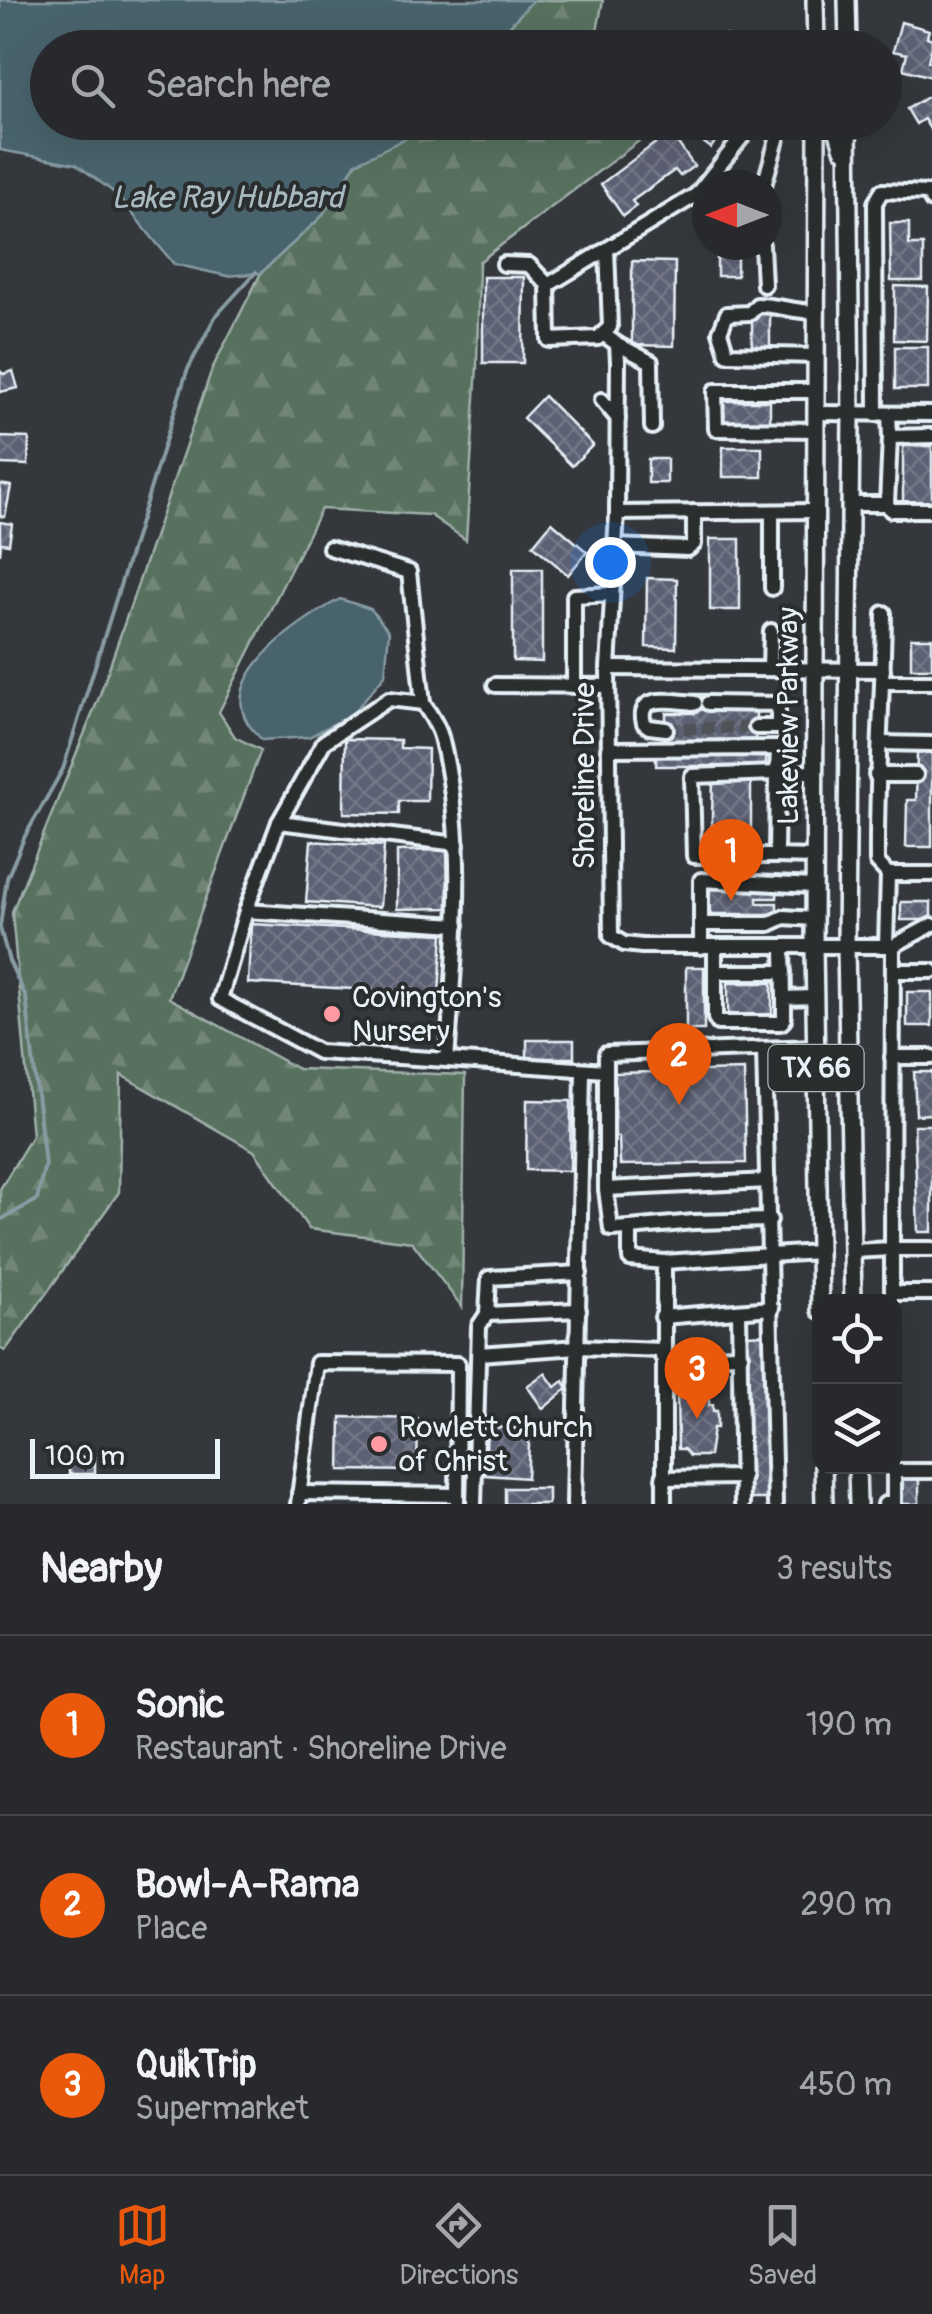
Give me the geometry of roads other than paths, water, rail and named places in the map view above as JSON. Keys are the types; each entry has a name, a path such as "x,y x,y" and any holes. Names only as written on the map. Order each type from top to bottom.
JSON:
{"main road":[{"path":"815,0 816,30"},
{"path":"847,0 848,30"},
{"name":"Lakeview Parkway","path":"817,140 814,948 819,1294"},
{"path":"841,140 849,202"},
{"name":"Lakeview Parkway","path":"848,140 846,947 853,1294"},
{"path":"818,1252 852,1251"},
{"path":"823,1474 824,1504"},
{"path":"857,1474 858,1504"}],"street":[{"path":"719,170 741,140"},
{"path":"768,170 777,140"},
{"path":"932,201 928,193 882,191 875,203 883,414 890,437 887,504 891,510 932,510"},
{"path":"548,286 692,200"},
{"path":"504,264 528,265 548,286 549,340 598,338 610,327 607,249"},
{"path":"763,260 764,285"},
{"path":"817,312 790,312 775,305 757,305 750,313 728,314 720,332 727,354 817,356"},
{"path":"603,334 652,362 652,427"},
{"name":"Shoreline Drive","path":"617,344 617,513 608,668 611,936 624,944 642,946 889,946"},
{"path":"817,391 716,391 716,428 763,430 850,414 932,414"},
{"path":"602,400 618,419"},
{"path":"890,437 932,436"},
{"path":"849,504 887,504"},
{"path":"615,546 688,549 694,544 694,512"},
{"path":"772,512 772,588"},
{"path":"617,513 816,512"},
{"path":"330,548 410,572 423,702 440,733 457,844 458,926 447,1060"},
{"path":"574,686 574,596 611,594"},
{"path":"884,612 876,775 877,862 888,874 893,971 892,1294 932,1293"},
{"path":"770,670 771,632"},
{"path":"608,668 847,670 932,682"},
{"path":"495,685 608,686"},
{"path":"423,702 390,698 324,742 279,822 246,910 220,999 319,1052 606,1071"},
{"path":"666,728 644,723 645,704 778,704 776,856"},
{"path":"756,727 778,727"},
{"path":"880,743 932,744"},
{"path":"608,749 778,748"},
{"path":"814,772 692,776 694,856 814,856"},
{"path":"876,775 916,775"},
{"path":"279,822 457,844"},
{"path":"888,874 932,874"},
{"path":"783,947 784,1020 718,1023 714,1018 715,972 701,924 701,880 814,886"},
{"path":"246,910 458,926"},
{"path":"701,924 769,924 784,917 814,918"},
{"path":"889,946 932,925"},
{"path":"893,971 932,971"},
{"path":"715,972 784,972"},
{"path":"784,998 815,997"},
{"path":"770,1220 611,1229 606,1190 606,1054 815,1047"},
{"path":"764,1048 775,1504"},
{"path":"892,1057 932,1057"},
{"path":"574,1504 583,1072"},
{"path":"606,1190 624,1186 768,1182"},
{"path":"630,1228 630,1259 664,1262 818,1252"},
{"path":"852,1251 932,1250"},
{"path":"664,1262 664,1504"},
{"path":"474,1504 479,1326 488,1314 489,1278 580,1274"},
{"path":"662,1316 772,1308"},
{"path":"488,1314 578,1310"},
{"path":"739,1311 742,1504"},
{"path":"479,1354 578,1347 741,1356"},
{"path":"317,1363 458,1364 457,1500 299,1498 317,1363"},
{"path":"885,1504 894,1504 894,1471 932,1471"},
{"path":"664,1478 743,1477"}],"water":[{"name":"Lake Ray Hubbard","path":"0,0 533,0 506,30 30,30 30,140 402,140 356,163 321,217 261,273 227,276 174,264 116,194 76,164 0,150"},
{"path":"340,599 371,609 389,632 385,675 353,713 309,737 262,740 247,722 242,703 245,684 270,649"}],"waterway":[{"path":"0,926 7,878 25,836 63,769 187,371 215,317 256,272"},
{"path":"0,928 9,961 26,997 45,1164 37,1200 0,1220"}],"tunnel":[{"path":"666,729 756,727"}],"place":[{"name":"Sonic","path":"731,901"},
{"name":"Covington's Nursery","path":"332,1014"},
{"name":"Bowl-A-Rama","path":"679,1105"},
{"name":"QuikTrip","path":"697,1419"},
{"name":"Rowlett Church of Christ","path":"379,1444"}]}
